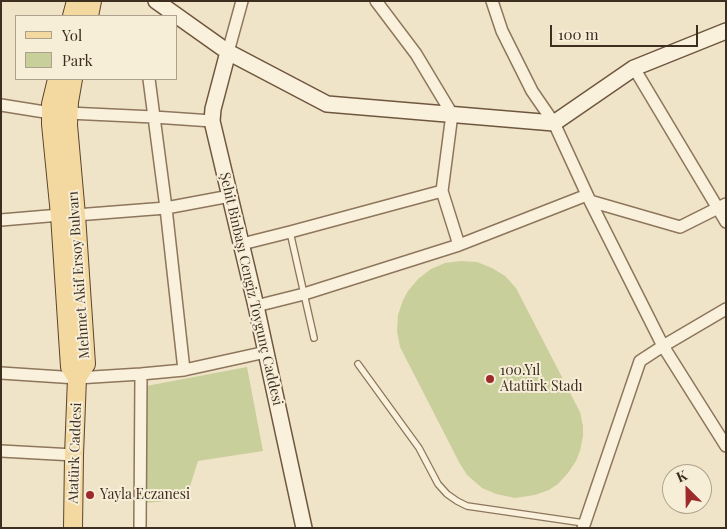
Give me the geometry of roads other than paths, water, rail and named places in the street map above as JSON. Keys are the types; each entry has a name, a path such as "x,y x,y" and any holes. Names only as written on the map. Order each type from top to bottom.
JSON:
{"main road":[{"path":"72,15 76,1"},
{"path":"89,15 92,1"},
{"name":"Mehmet Akif Ersoy Bulvarı","path":"57,80 52,96 59,113 68,124 68,215 86,364 77,378"},
{"name":"Mehmet Akif Ersoy Bulvarı","path":"59,113 73,80"},
{"name":"Atatürk Caddesi","path":"72,528 77,378"}],"street":[{"path":"156,1 176,15"},
{"path":"228,52 242,1"},
{"path":"376,1 416,54 452,114 442,191 459,244"},
{"path":"492,1 502,31 532,91 554,123 663,346 726,446"},
{"path":"178,17 228,52 327,104 554,123 634,68 726,30"},
{"name":"Şehit Binbaşı Cengiz Toygunç Caddesi","path":"228,52 212,121 242,244 304,528"},
{"path":"634,68 722,206 726,222"},
{"path":"150,80 184,370"},
{"path":"1,105 59,113 212,121"},
{"path":"242,244 442,191"},
{"path":"1,220 166,208 230,196"},
{"path":"256,306 304,294 459,244 589,198 680,227 722,206"},
{"path":"584,525 640,361 726,309"},
{"path":"1,373 77,378 141,374 184,370 266,352"},
{"path":"140,528 141,374"},
{"path":"1,451 74,455"}],"lane":[{"path":"290,232 314,338"},
{"path":"358,364 419,448 438,484 452,497 467,506 584,525"}],"place":[{"name":"100.Yıl Atatürk Stadı","path":"490,379"},
{"name":"Yayla Eczanesi","path":"90,495"}]}
